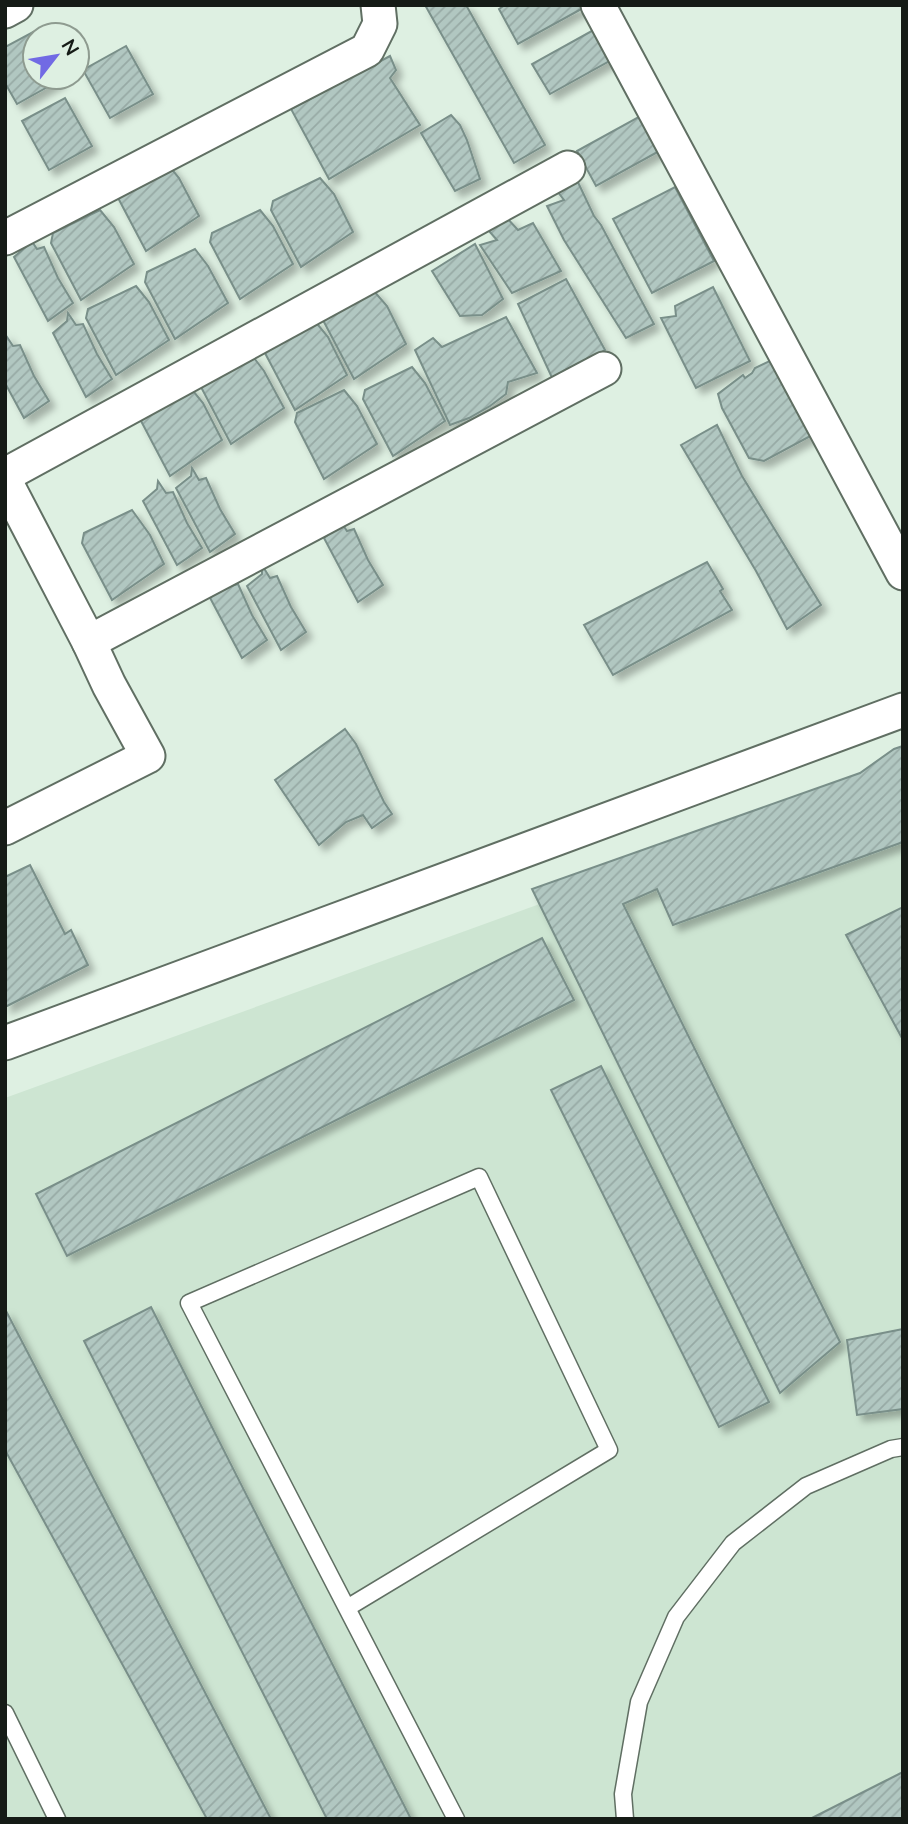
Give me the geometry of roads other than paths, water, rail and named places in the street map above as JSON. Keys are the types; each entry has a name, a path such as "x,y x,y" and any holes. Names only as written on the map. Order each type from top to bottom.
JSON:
{"street":[{"path":"5,11 16,5"},
{"path":"5,238 367,50 380,24 378,5"},
{"path":"598,5 903,573"},
{"path":"5,475 568,168"},
{"path":"89,642 604,369"},
{"path":"5,481 148,756 5,828"},
{"path":"5,1043 903,710"}],"lane":[{"path":"347,1608 609,1450 479,1177 190,1303 347,1608 456,1819"},
{"path":"625,1819 624,1794 639,1702 676,1617 733,1543 806,1486 891,1449 903,1447"},
{"path":"5,1713 57,1819"}]}
